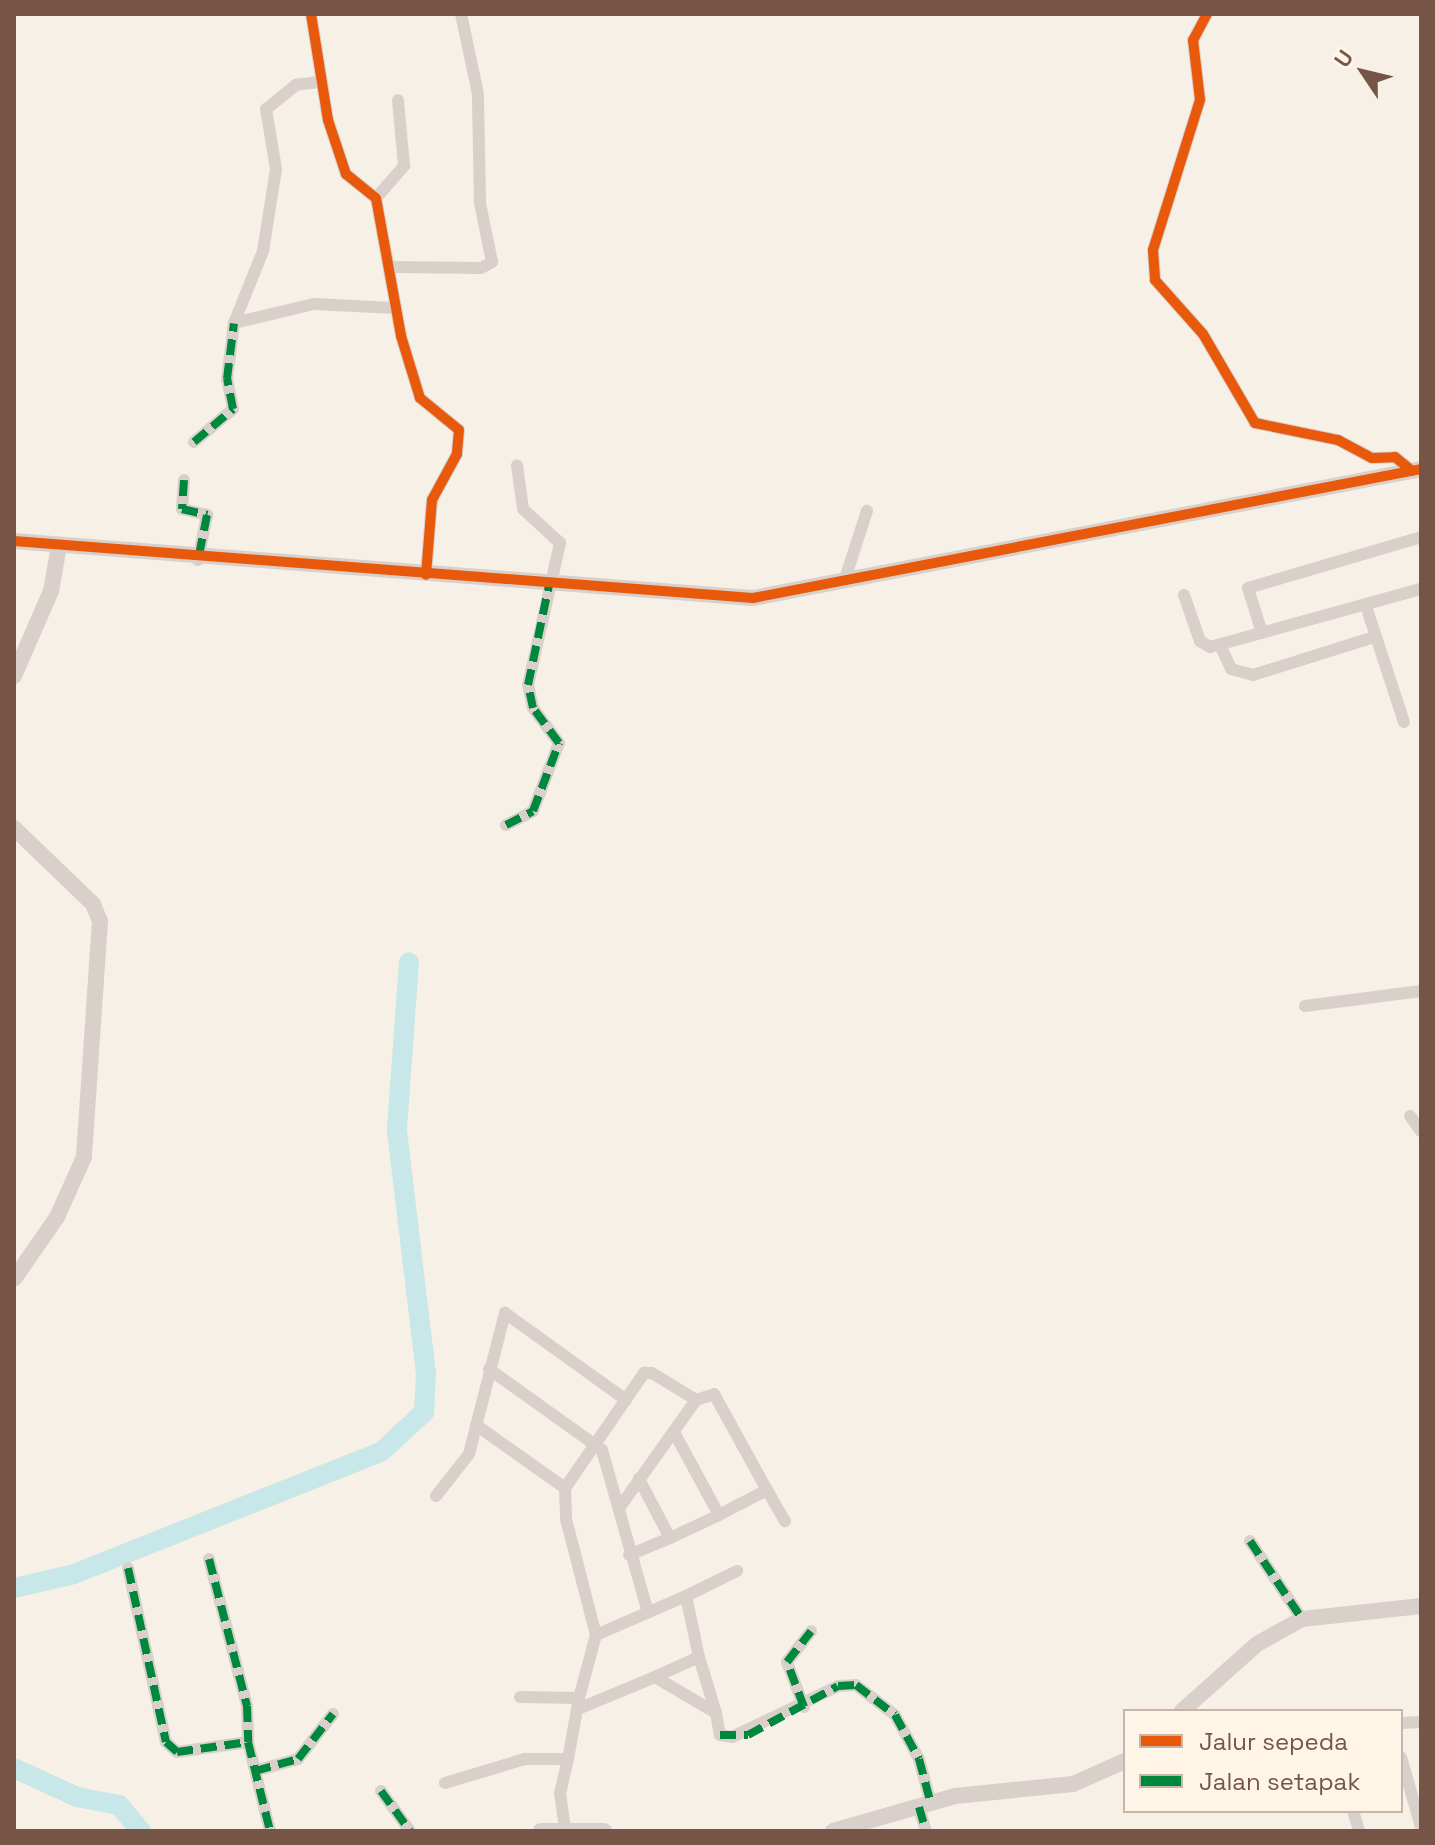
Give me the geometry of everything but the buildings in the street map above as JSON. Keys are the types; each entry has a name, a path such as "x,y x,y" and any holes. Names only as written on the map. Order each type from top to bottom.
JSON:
{"street":[{"path":"311,14 319,82 346,174 376,198 393,267 395,308 420,398 449,415 460,441 432,500 426,575"},
{"path":"393,267 481,268 492,262 480,203 478,94 461,14"},
{"path":"1207,14 1193,40 1200,100 1153,250 1155,280 1203,334 1255,423 1338,440 1372,458 1395,457 1416,470"},
{"path":"194,442 233,409 227,379 234,323 263,251 276,169 266,109 296,85 319,82"},
{"path":"376,198 404,166 398,100"},
{"path":"234,323 314,304 395,308"},
{"path":"506,825 533,811 559,743 533,708 528,685 560,543 523,509 517,465"},
{"path":"14,541 198,560 719,599 935,568 1416,470"},
{"path":"184,480 182,509 207,515 198,560"},
{"path":"844,582 867,511"},
{"path":"1262,633 1248,588 1421,537"},
{"path":"14,676 51,591 59,546"},
{"path":"1221,649 1262,633 1421,589"},
{"path":"1184,595 1200,641 1221,649 1234,672 1253,675 1374,637"},
{"path":"1366,606 1404,722"},
{"path":"14,828 93,904 100,931 84,1157 57,1217 14,1279"},
{"path":"1305,1006 1421,991"},
{"path":"1410,1116 1421,1131"},
{"path":"436,1496 469,1454 505,1313 626,1400"},
{"path":"489,1369 598,1444 620,1507 629,1555 648,1613"},
{"path":"565,1828 560,1793 596,1635 566,1519 565,1488 648,1372 696,1400"},
{"path":"620,1507 696,1400 714,1394 785,1521"},
{"path":"476,1425 565,1488"},
{"path":"674,1432 719,1515"},
{"path":"639,1479 670,1538"},
{"path":"629,1555 767,1490"},
{"path":"1250,1541 1302,1619"},
{"path":"209,1559 247,1706 248,1742 270,1831"},
{"path":"128,1568 168,1745 177,1752 248,1742"},
{"path":"596,1635 737,1571"},
{"path":"686,1596 720,1735 732,1737 804,1707 838,1686 872,1695 895,1715 919,1759 926,1831"},
{"path":"1184,1709 1257,1644 1302,1619 1421,1606"},
{"path":"804,1707 787,1662 811,1631"},
{"path":"520,1697 579,1704 655,1677 699,1657"},
{"path":"655,1677 716,1713"},
{"path":"255,1771 298,1759 333,1714"},
{"path":"445,1783 525,1759 568,1759"},
{"path":"833,1831 925,1805 1073,1784 1123,1762"},
{"path":"1403,1764 1421,1827"},
{"path":"381,1791 410,1831"},
{"path":"541,1831 565,1828 604,1831"}],"waterway":[{"path":"14,1588 74,1574 381,1452 424,1412 426,1374 397,1129 409,962"},
{"path":"14,1768 77,1797 119,1805 141,1831"}],"marked path":[{"path":"194,442 233,409 227,379 234,323"},
{"path":"184,480 182,509 207,515 198,560"},
{"path":"506,825 533,811 559,743 533,708 528,685 549,585"},
{"path":"1250,1541 1302,1619"},
{"path":"209,1559 247,1706 248,1742"},
{"path":"128,1568 166,1742 177,1752 248,1742 270,1831"},
{"path":"804,1707 787,1662 811,1631"},
{"path":"720,1735 748,1735 838,1686 856,1685 895,1715 919,1759 931,1804"},
{"path":"255,1771 298,1759 333,1714"},
{"path":"381,1791 410,1831"},
{"path":"919,1807 926,1831"}],"cycle path":[{"path":"311,14 328,120 346,174 376,198 401,336 420,398 459,430 457,454 432,500 426,575"},
{"path":"1207,14 1193,40 1200,100 1153,250 1155,280 1203,334 1255,423 1338,440 1372,458 1395,457 1412,471"},
{"path":"14,541 753,598 1421,469"}]}
